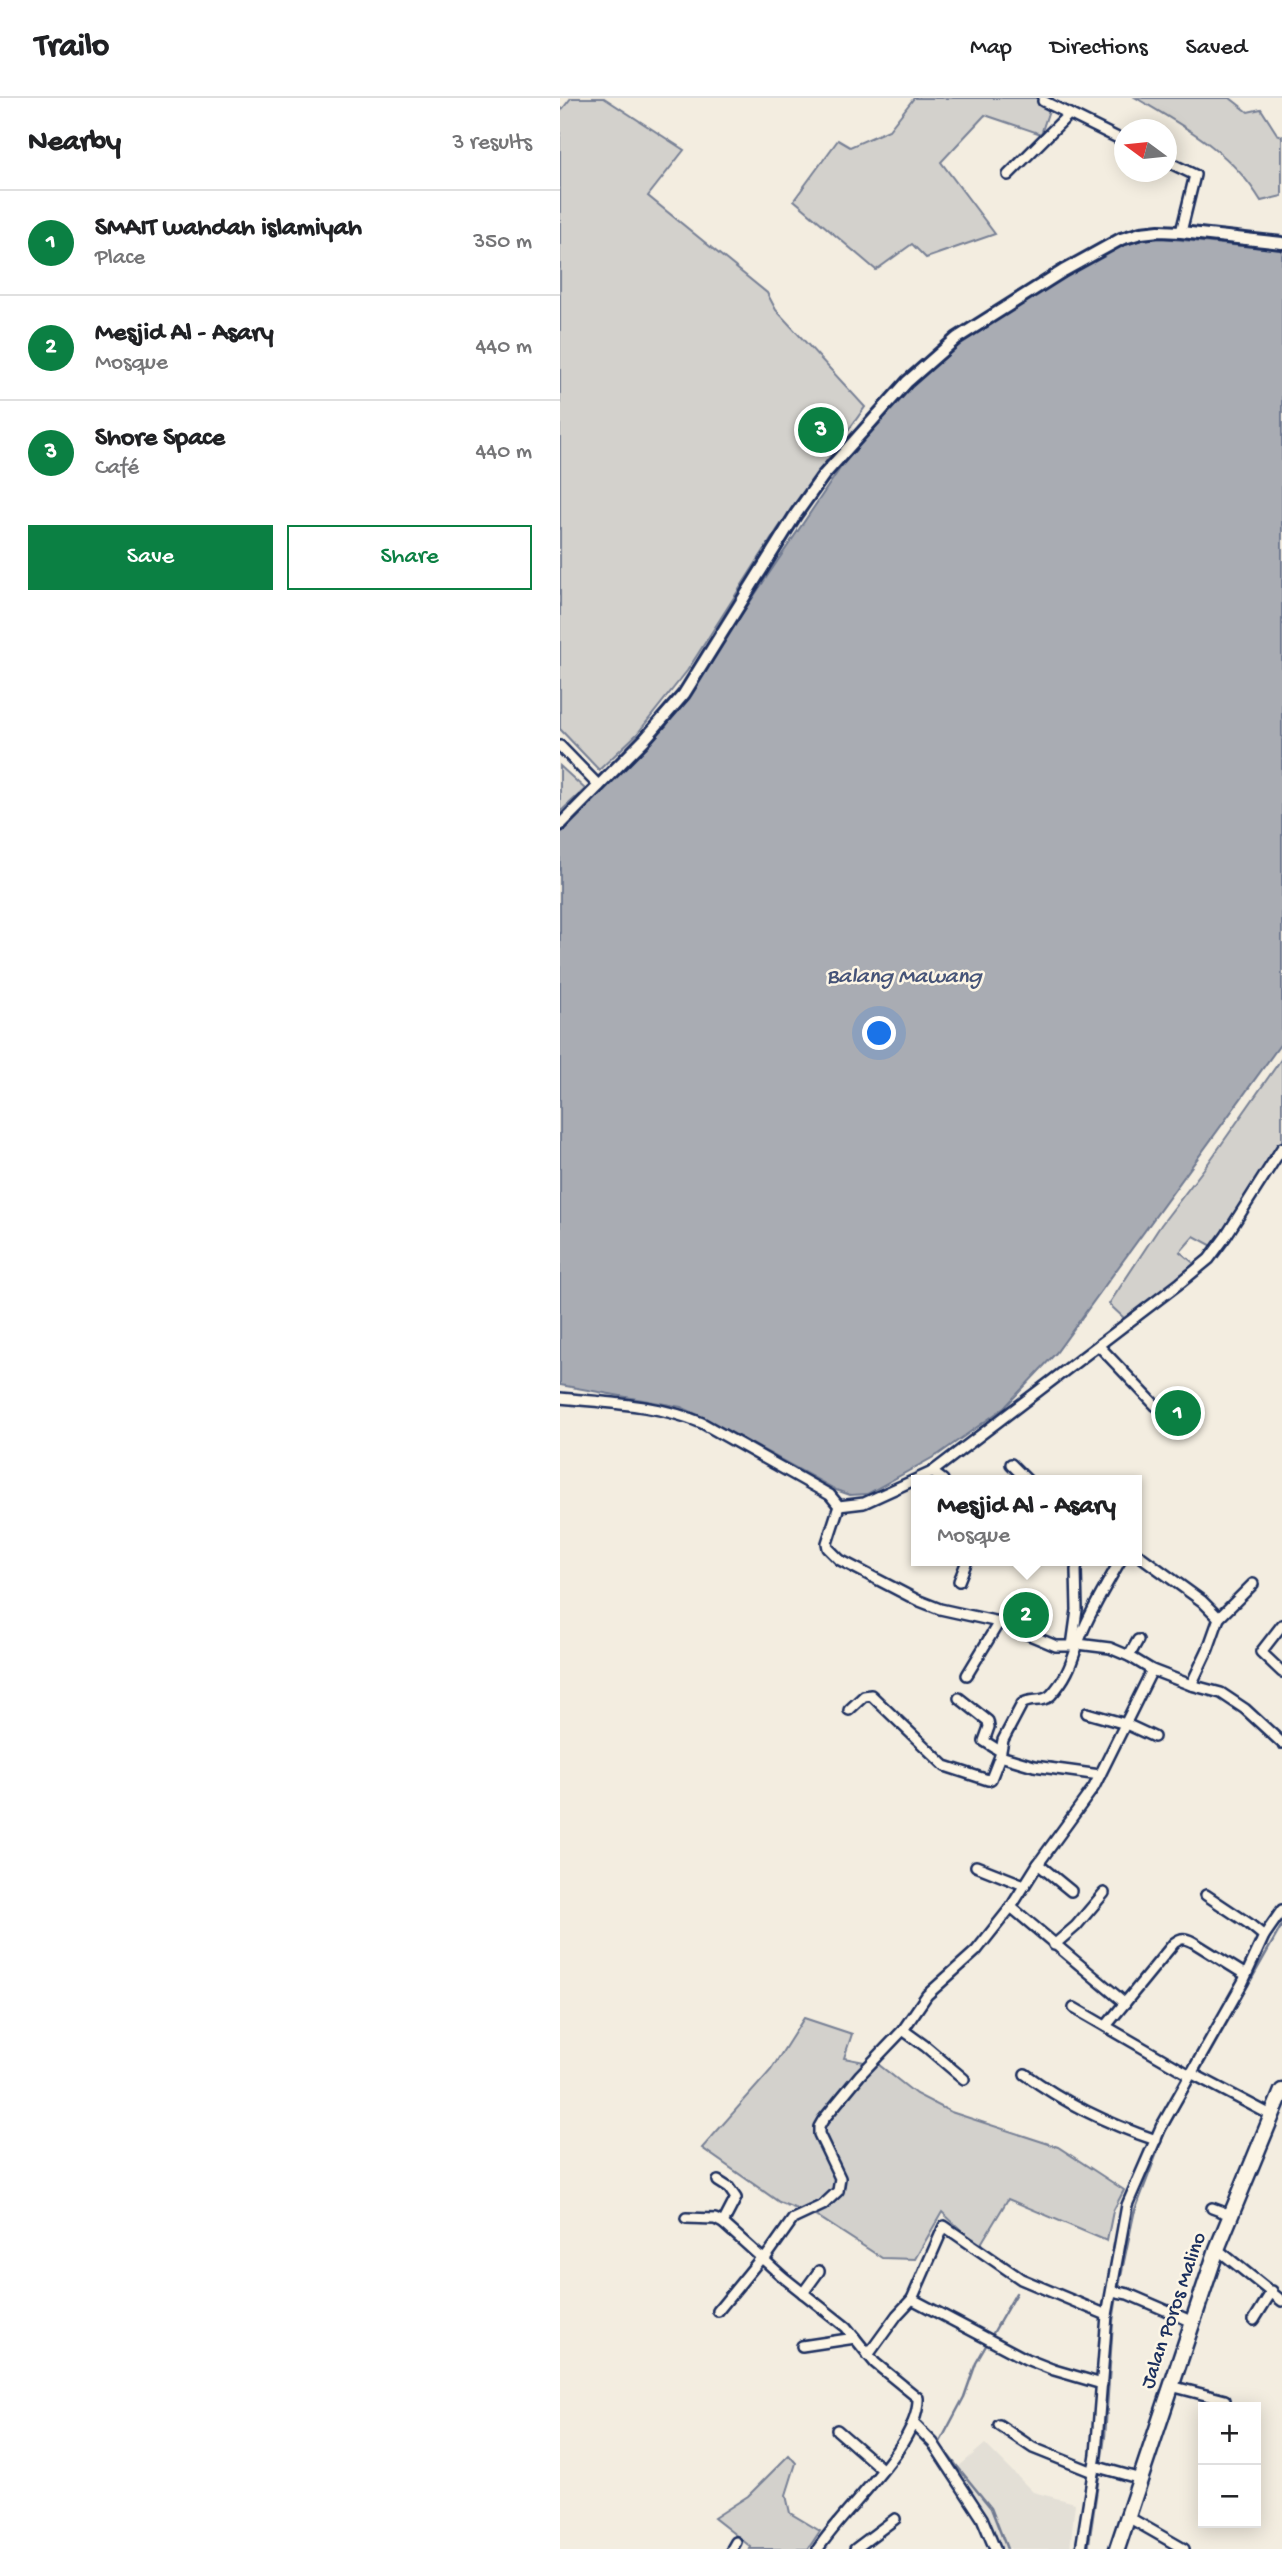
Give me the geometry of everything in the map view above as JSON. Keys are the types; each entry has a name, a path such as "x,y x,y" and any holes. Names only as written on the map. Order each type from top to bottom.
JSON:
{"main road":[{"name":"Jalan Poros Malino","path":"1117,2549 1217,2249 1282,2091"}],"street":[{"path":"1043,102 1114,136"},
{"path":"1008,175 1069,114"},
{"path":"1177,166 1195,175 1181,232"},
{"path":"560,825 645,739 684,694 823,476 866,425 916,373 957,338 999,309 1121,239 1150,232 1181,232 1282,243"},
{"path":"560,746 598,786"},
{"path":"925,1475 1099,1346 1209,1259 1282,1148"},
{"path":"1099,1346 1156,1406"},
{"path":"560,1398 646,1406 702,1423 836,1500 839,1506 827,1542 828,1548 840,1560 940,1609 999,1622 1047,1644 1110,1648 1152,1670 1228,1696 1282,1743"},
{"path":"1011,1464 1022,1475"},
{"path":"932,1472 936,1475"},
{"path":"839,1506 864,1503 911,1482"},
{"path":"1142,1557 1202,1601 1219,1618"},
{"path":"959,1581 965,1566"},
{"path":"849,1710 864,1696 871,1695 937,1759 958,1771 992,1779 1007,1730 1022,1704 1049,1697 1068,1673 1075,1645 1076,1566"},
{"path":"1075,1645 1117,1566"},
{"path":"1191,1685 1219,1618 1253,1584"},
{"path":"967,1675 999,1622"},
{"path":"1282,1625 1261,1652 1282,1672"},
{"path":"1129,1656 1138,1640"},
{"path":"718,2311 793,2219 823,2205 838,2191 840,2178 824,2145 819,2127 860,2075 903,2030 927,1995 976,1951 1011,1907 1038,1864 1073,1819 1100,1775 1152,1670"},
{"path":"959,1698 988,1721 989,1727 984,1741 1000,1754 1034,1766 1100,1775"},
{"path":"1087,1713 1126,1724 1154,1737"},
{"path":"1038,1864 1071,1891"},
{"path":"976,1866 1024,1885"},
{"path":"1054,1945 1076,1926 1104,1893"},
{"path":"1206,1895 1264,1936"},
{"path":"1011,1907 1125,2003"},
{"path":"1081,2549 1094,2469 1107,2315 1114,2291 1127,2205 1156,2140 1264,1936 1282,1910"},
{"path":"1106,2026 1180,1938 1194,1942 1245,1975"},
{"path":"1074,2008 1191,2074 1271,2115"},
{"path":"903,2030 964,2079"},
{"path":"1025,2074 1055,2096 1111,2125 1156,2140"},
{"path":"718,2181 729,2189 736,2199 723,2223"},
{"path":"1212,2207 1231,2216"},
{"path":"686,2218 715,2219 723,2223 830,2313 868,2355 918,2398 914,2423 882,2469 818,2549"},
{"path":"868,2355 894,2318 912,2300 944,2226 1021,2279 1107,2315"},
{"path":"1217,2249 1282,2301"},
{"path":"803,2293 819,2271"},
{"path":"1114,2291 1128,2294 1193,2322"},
{"path":"1254,2320 1272,2291"},
{"path":"912,2300 1026,2359 1102,2384"},
{"path":"802,2346 855,2339"},
{"path":"1171,2386 1225,2400"},
{"path":"914,2423 933,2444 982,2518 995,2549"},
{"path":"999,2425 1033,2448 1094,2469 1141,2479"},
{"path":"837,2430 882,2469"},
{"path":"1128,2517 1184,2549"},
{"path":"855,2549 895,2519"}],"shaded area":[{"path":"571,98 604,98 684,150 648,196 767,293 776,310 865,407 777,530 687,671 637,734 599,770 560,729 560,112"},
{"path":"914,98 1053,98 1041,134 985,115 941,162 995,234 926,258 912,244 876,270 794,200 838,140 850,147 889,130"},
{"path":"1136,98 1230,98 1248,112 1261,109 1277,134 1282,136 1282,196 1261,201 1249,183 1221,154 1177,123 1177,119 1171,119"},
{"path":"560,766 585,789 560,812"},
{"path":"1282,1058 1282,1141 1216,1248 1194,1236 1180,1252 1196,1265 1161,1297 1126,1320 1109,1304 1161,1225"},
{"path":"804,2018 852,2034 844,2058 879,2065 916,2094 951,2112 1058,2147 1124,2190 1113,2211 1107,2241 1008,2199 979,2247 942,2212 915,2259 882,2258 820,2218 779,2202 702,2148 771,2070"},
{"path":"985,2444 1033,2492 1075,2503 1070,2549 998,2549 990,2536 993,2526 949,2475"},
{"path":"789,2455 796,2463 786,2495 790,2513 820,2531 808,2549 750,2549 751,2547 714,2518 748,2496"}],"water":[{"name":"Balang Mawang","path":"1161,238 1282,250 1282,1042 1056,1353 1004,1408 939,1454 867,1494 850,1495 836,1490 681,1407 560,1385 560,831 666,726 841,467 896,400 919,377 973,331 1116,248 1141,240"}],"waterway":[{"path":"1198,2074 1282,1925"},
{"path":"1118,2289 1134,2213 1164,2134 1194,2079"},
{"path":"1007,2549 991,2508 939,2444 964,2397 976,2363 1016,2293"},
{"path":"1088,2549 1105,2435 1117,2295"}],"place":[{"name":"Shore Space","path":"821,430"},
{"name":"SMAIT wahdah islamiyah","path":"1178,1413"},
{"name":"Mesjid Al - Asary","path":"1026,1615"}]}
